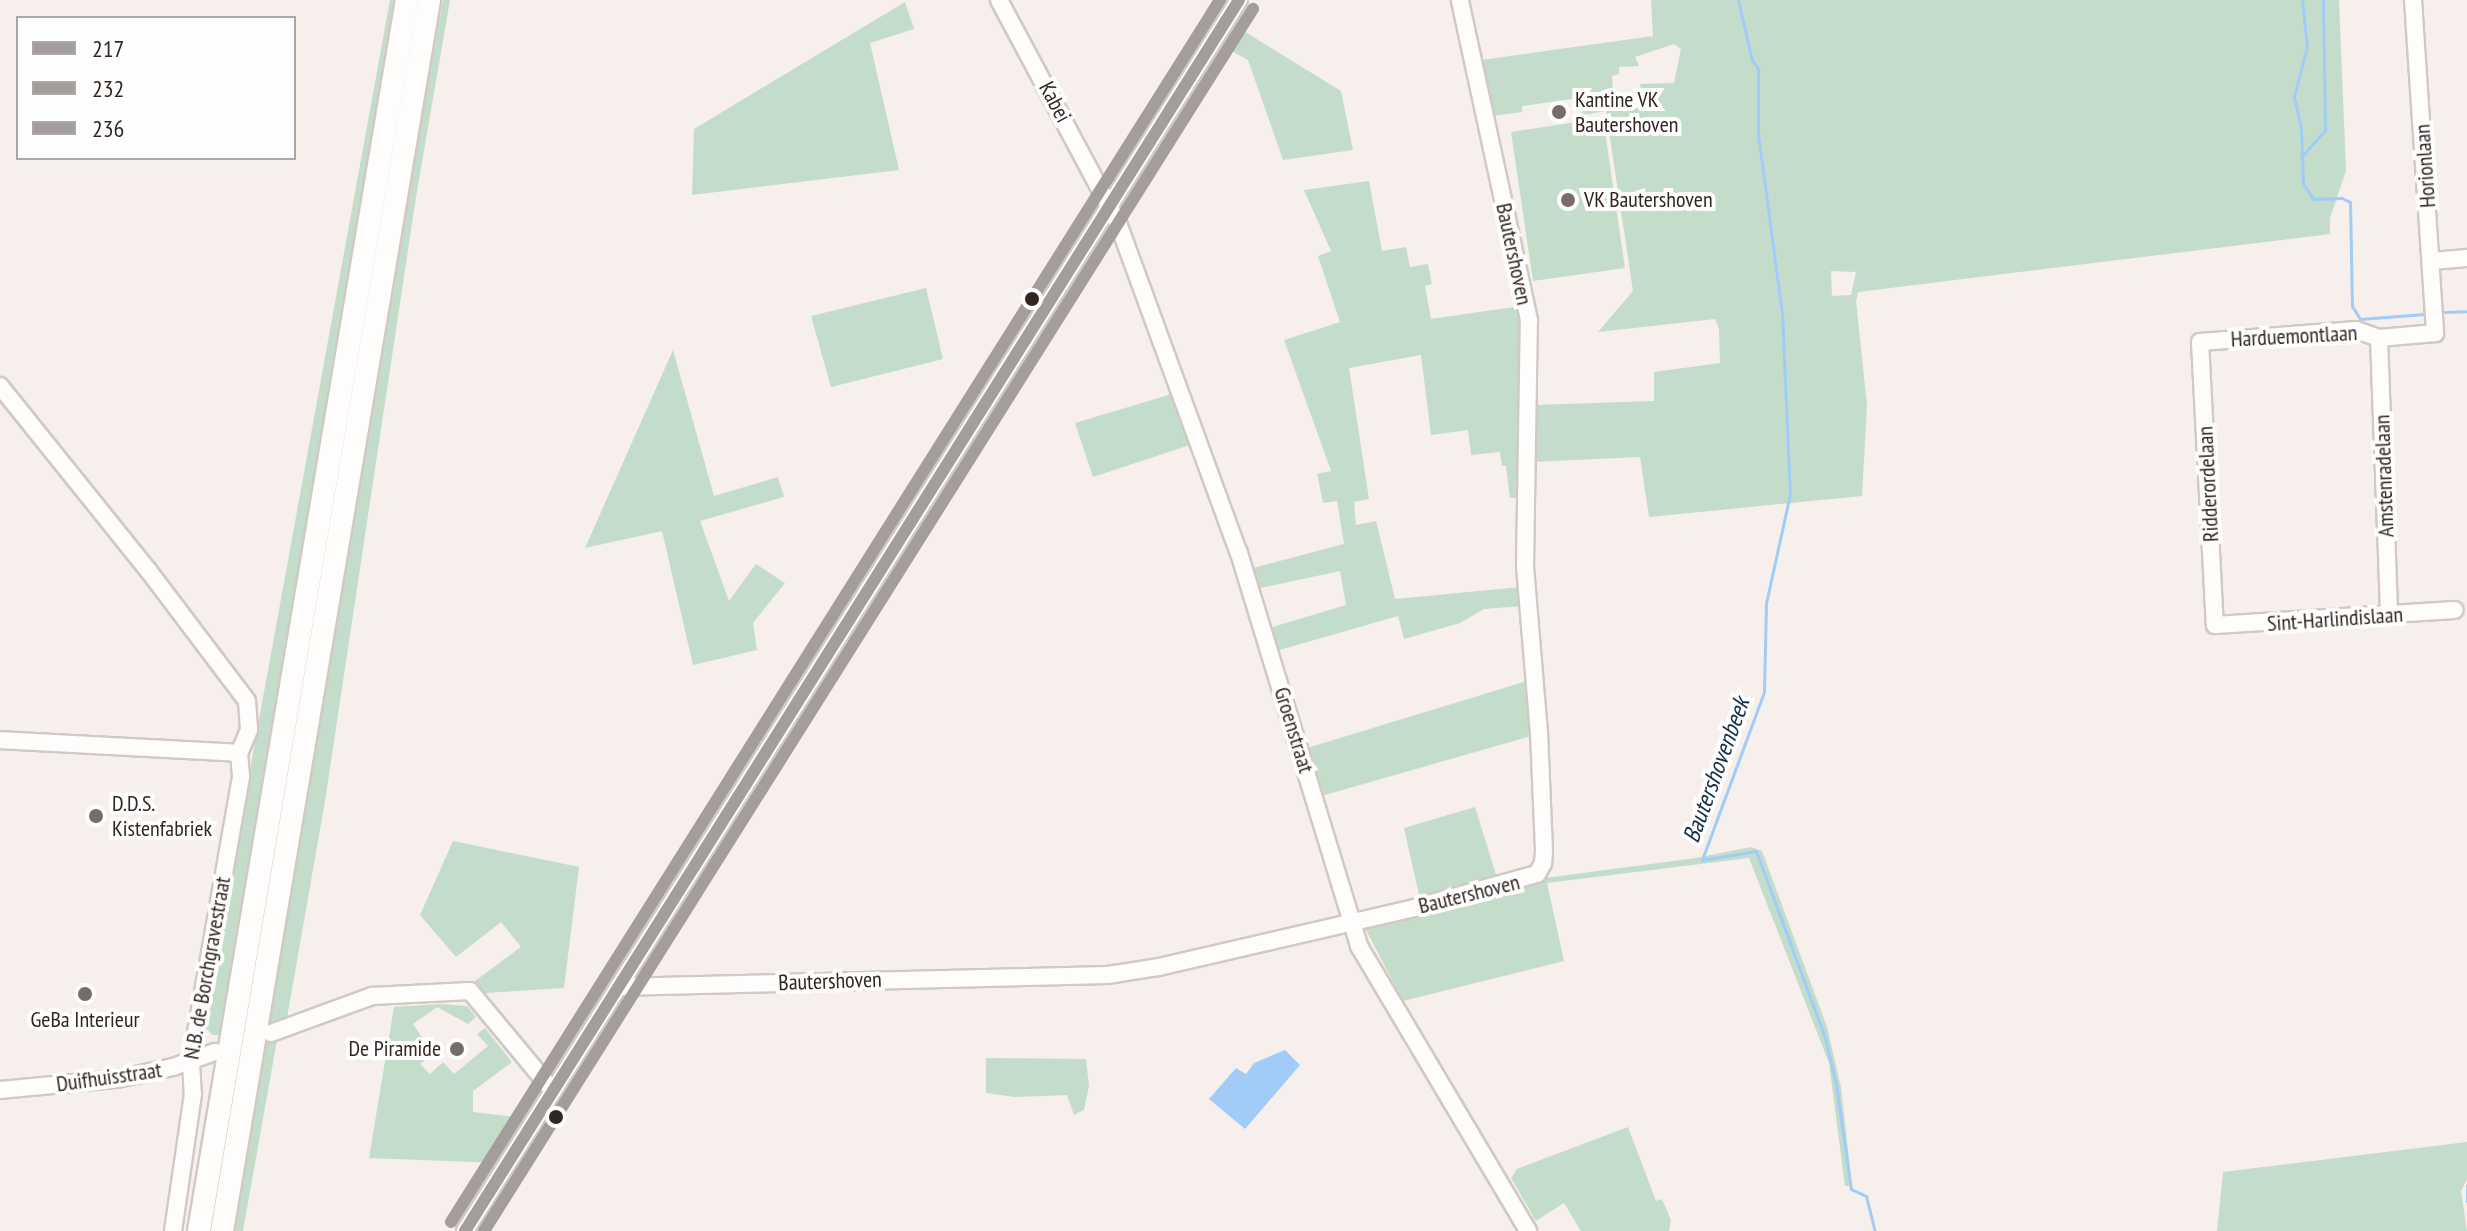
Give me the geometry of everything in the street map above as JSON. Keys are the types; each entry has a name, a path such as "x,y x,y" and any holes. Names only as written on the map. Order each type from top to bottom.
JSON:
{"highway":[{"path":"199,1231 407,0"},
{"path":"222,1231 429,0"}],"street":[{"name":"Kabei","path":"999,0 1110,205"},
{"path":"465,1231 1239,0"},
{"name":"Bautershoven","path":"618,987 1108,975 1159,967 1529,879 1543,863 1539,733 1525,567 1529,320 1460,0"},
{"name":"Horionlaan","path":"2413,0 2435,333"},
{"name":"Groenstraat","path":"1110,205 1239,553 1359,946 1528,1231"},
{"path":"2432,261 2467,258"},
{"name":"Harduemontlaan","path":"2200,342 2356,330 2379,338 2435,333"},
{"name":"Amstenradelaan","path":"2379,338 2389,615"},
{"name":"Ridderordelaan","path":"2200,342 2215,625"},
{"name":"N.B. de Borchgravestraat","path":"0,386 245,694 249,730 239,753 241,777 191,1061 193,1094 173,1231"},
{"name":"Sint-Harlindislaan","path":"2215,625 2455,610"},
{"path":"0,740 239,753"},
{"path":"271,1033 372,996 461,989 478,998 553,1091"},
{"name":"Duifhuisstraat","path":"0,1090 117,1079 215,1052"}],"green space":[{"path":"390,0 397,0 219,1035 213,1035 205,1027 210,989"},
{"path":"443,0 450,0 416,197 325,801 287,1018 268,1025 357,479"},
{"path":"1651,0 2339,0 2346,171 2330,218 2330,234 1858,292 1856,301 1867,405 1862,496 1649,517 1640,457 1532,462 1534,405 1654,401 1654,372 1720,363 1719,329 1715,319 1598,332 1633,291 1606,111 1583,115 1579,98 1522,106 1522,112 1491,116 1482,60 1653,36","holes":["1674,44 1681,49 1674,83 1640,84 1644,108 1614,109 1612,76 1619,74 1619,67 1639,66 1635,57","1831,271 1856,272 1851,295 1832,296"]},
{"path":"905,2 914,29 870,43 899,170 692,195 694,129"},
{"path":"1234,25 1341,91 1353,150 1283,160 1248,60 1221,45"},
{"name":"VK Bautershoven","path":"1603,118 1625,268 1533,281 1511,132"},
{"path":"1369,181 1382,251 1406,247 1410,267 1428,264 1432,284 1425,286 1431,319 1521,306 1524,362 1518,498 1510,498 1506,466 1502,466 1500,452 1471,455 1468,430 1431,435 1421,355 1349,368 1369,499 1354,502 1356,525 1376,521 1395,599 1521,587 1523,606 1484,609 1460,623 1404,639 1398,616 1276,651 1269,628 1346,605 1340,571 1256,589 1249,569 1344,544 1337,501 1323,503 1317,474 1331,471 1284,340 1340,322 1318,256 1331,251 1304,190"},
{"path":"926,288 943,359 831,387 811,316"},
{"path":"673,350 714,496 778,477 784,497 700,521 729,601 756,564 785,583 753,623 757,650 693,665 662,531 585,548"},
{"path":"1175,393 1193,444 1093,477 1075,423"},
{"path":"1530,680 1535,735 1318,797 1304,749"},
{"path":"1475,807 1498,881 1420,899 1404,828"},
{"path":"453,841 579,867 564,988 484,993 475,981 521,947 501,922 456,957 420,915"},
{"path":"1751,847 1762,851 1827,1027 1841,1087 1852,1186 1845,1186 1829,1063 1749,858 1547,883 1564,961 1403,1001 1365,928 1394,916 1545,878 1696,858"},
{"path":"467,1006 476,1017 468,1024 437,1007 413,1024 433,1054 420,1064 430,1074 443,1062 454,1074 488,1046 477,1034 485,1028 512,1062 473,1091 473,1112 524,1118 499,1163 369,1158 394,1007"},
{"path":"277,1040 243,1231 232,1231 264,1042"},
{"path":"986,1058 1086,1059 1089,1086 1084,1110 1074,1115 1067,1095 1015,1097 986,1093"},
{"path":"1628,1127 1656,1201 1662,1199 1671,1220 1669,1231 1581,1231 1564,1203 1536,1221 1511,1178 1517,1169"},
{"path":"2467,1142 2467,1179 2461,1191 2467,1231 2217,1231 2223,1172"}],"water":[{"path":"1285,1050 1300,1065 1245,1129 1209,1099 1236,1068 1246,1074 1254,1063"}],"waterway":[{"name":"Bautershovenbeek","path":"1738,0 1752,60 1758,69 1758,134 1782,313 1790,494 1766,603 1764,692 1702,860 1756,851 1825,1038 1836,1084 1851,1189 1866,1196 1875,1231"},
{"path":"2302,0 2307,47 2294,96 2301,128 2303,183 2313,199 2342,198 2350,202 2352,306 2360,319 2425,314"},
{"path":"2301,157 2325,130 2323,0"},
{"path":"2444,312 2467,311"},
{"path":"2467,1185 2467,1201"}],"transit line":[{"name":"236","path":"451,1222 1220,0"},
{"name":"217","path":"465,1231 1239,0"},
{"name":"232","path":"484,1231 1253,9"}],"place":[{"name":"Kantine VK Bautershoven","path":"1559,112"},
{"name":"VK Bautershoven","path":"1568,200"},
{"name":"D.D.S. Kistenfabriek","path":"96,816"},
{"name":"GeBa Interieur","path":"85,994"},
{"name":"De Piramide","path":"457,1049"}]}
